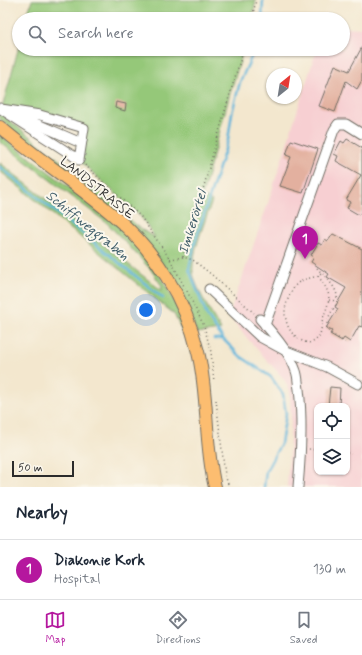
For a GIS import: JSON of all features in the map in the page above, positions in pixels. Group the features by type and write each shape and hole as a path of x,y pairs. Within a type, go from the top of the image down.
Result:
{"main road":[{"name":"LANDSTRASSE","path":"0,127 113,214 145,247 171,283 186,313 193,332 202,370 210,453 215,487"}],"lane":[{"path":"1,109 40,115 84,128 79,160 1,109"},
{"path":"1,109 81,143"},
{"path":"298,487 302,449 302,412 296,372 284,350 262,322 334,130 338,124 346,124 362,134"},
{"path":"209,289 260,337 284,350 313,360 358,384"}],"path":[{"path":"253,12 256,0"},
{"path":"183,257 201,201 242,56"},
{"path":"79,160 141,218 170,259 183,257 193,260 212,275 262,322"},
{"path":"317,268 336,291 337,301 326,322 327,328 331,334 345,342"},
{"path":"318,276 329,294 329,300 319,336 314,342 306,343 301,341 288,328 285,314 291,294 301,280 318,276 322,273"},
{"path":"329,300 337,301"}],"shaded area":[{"path":"350,27 362,28 362,487 287,487 291,421 290,391 284,379 229,316 268,203 299,104 302,104 302,96 315,56 350,56"}],"green space":[{"path":"32,0 256,0 253,12 28,12"},
{"path":"16,56 242,56 202,196 212,201 194,256 193,265 194,278 197,285 204,301 221,330 197,333 174,281 65,172 0,119 0,106 2,108","holes":["2,108 84,128 80,161 141,217 155,237 148,234 136,225 107,198 1,114"]},
{"path":"0,135 110,218 152,262 174,300 189,337 184,335 174,314 0,171 0,163 161,290 162,286 151,270 107,223 0,142"}],"building":[{"path":"362,47 362,80 357,89 346,81 335,112 319,106 335,65 349,71"},
{"path":"116,102 126,104 125,111 115,108"},
{"path":"347,139 362,148 362,211 359,215 347,208 350,202 346,200 361,175 336,161 338,156 334,154 341,141 344,143"},
{"path":"291,140 318,149 303,193 280,186 291,157 286,155"},
{"path":"333,234 362,249 362,327 359,326 350,342 344,338 342,341 330,334 332,331 326,328 338,309 335,307 346,288 327,277 329,274 311,262 314,257 311,255 318,243 322,245 325,239 328,241"},
{"path":"330,387 340,388 339,403 328,403"}],"waterway":[{"name":"Imkerörtel","path":"262,12 263,0"},
{"name":"Imkerörtel","path":"252,56 240,82 232,113 228,140 195,242 189,269 207,316 223,339 240,356 271,377 283,394 286,414 281,443 266,471 264,487"},
{"name":"Schiffweggraben","path":"0,167 163,298"},
{"path":"214,339 222,339"}],"place":[{"name":"Diakonie Kork","path":"305,259"}]}
